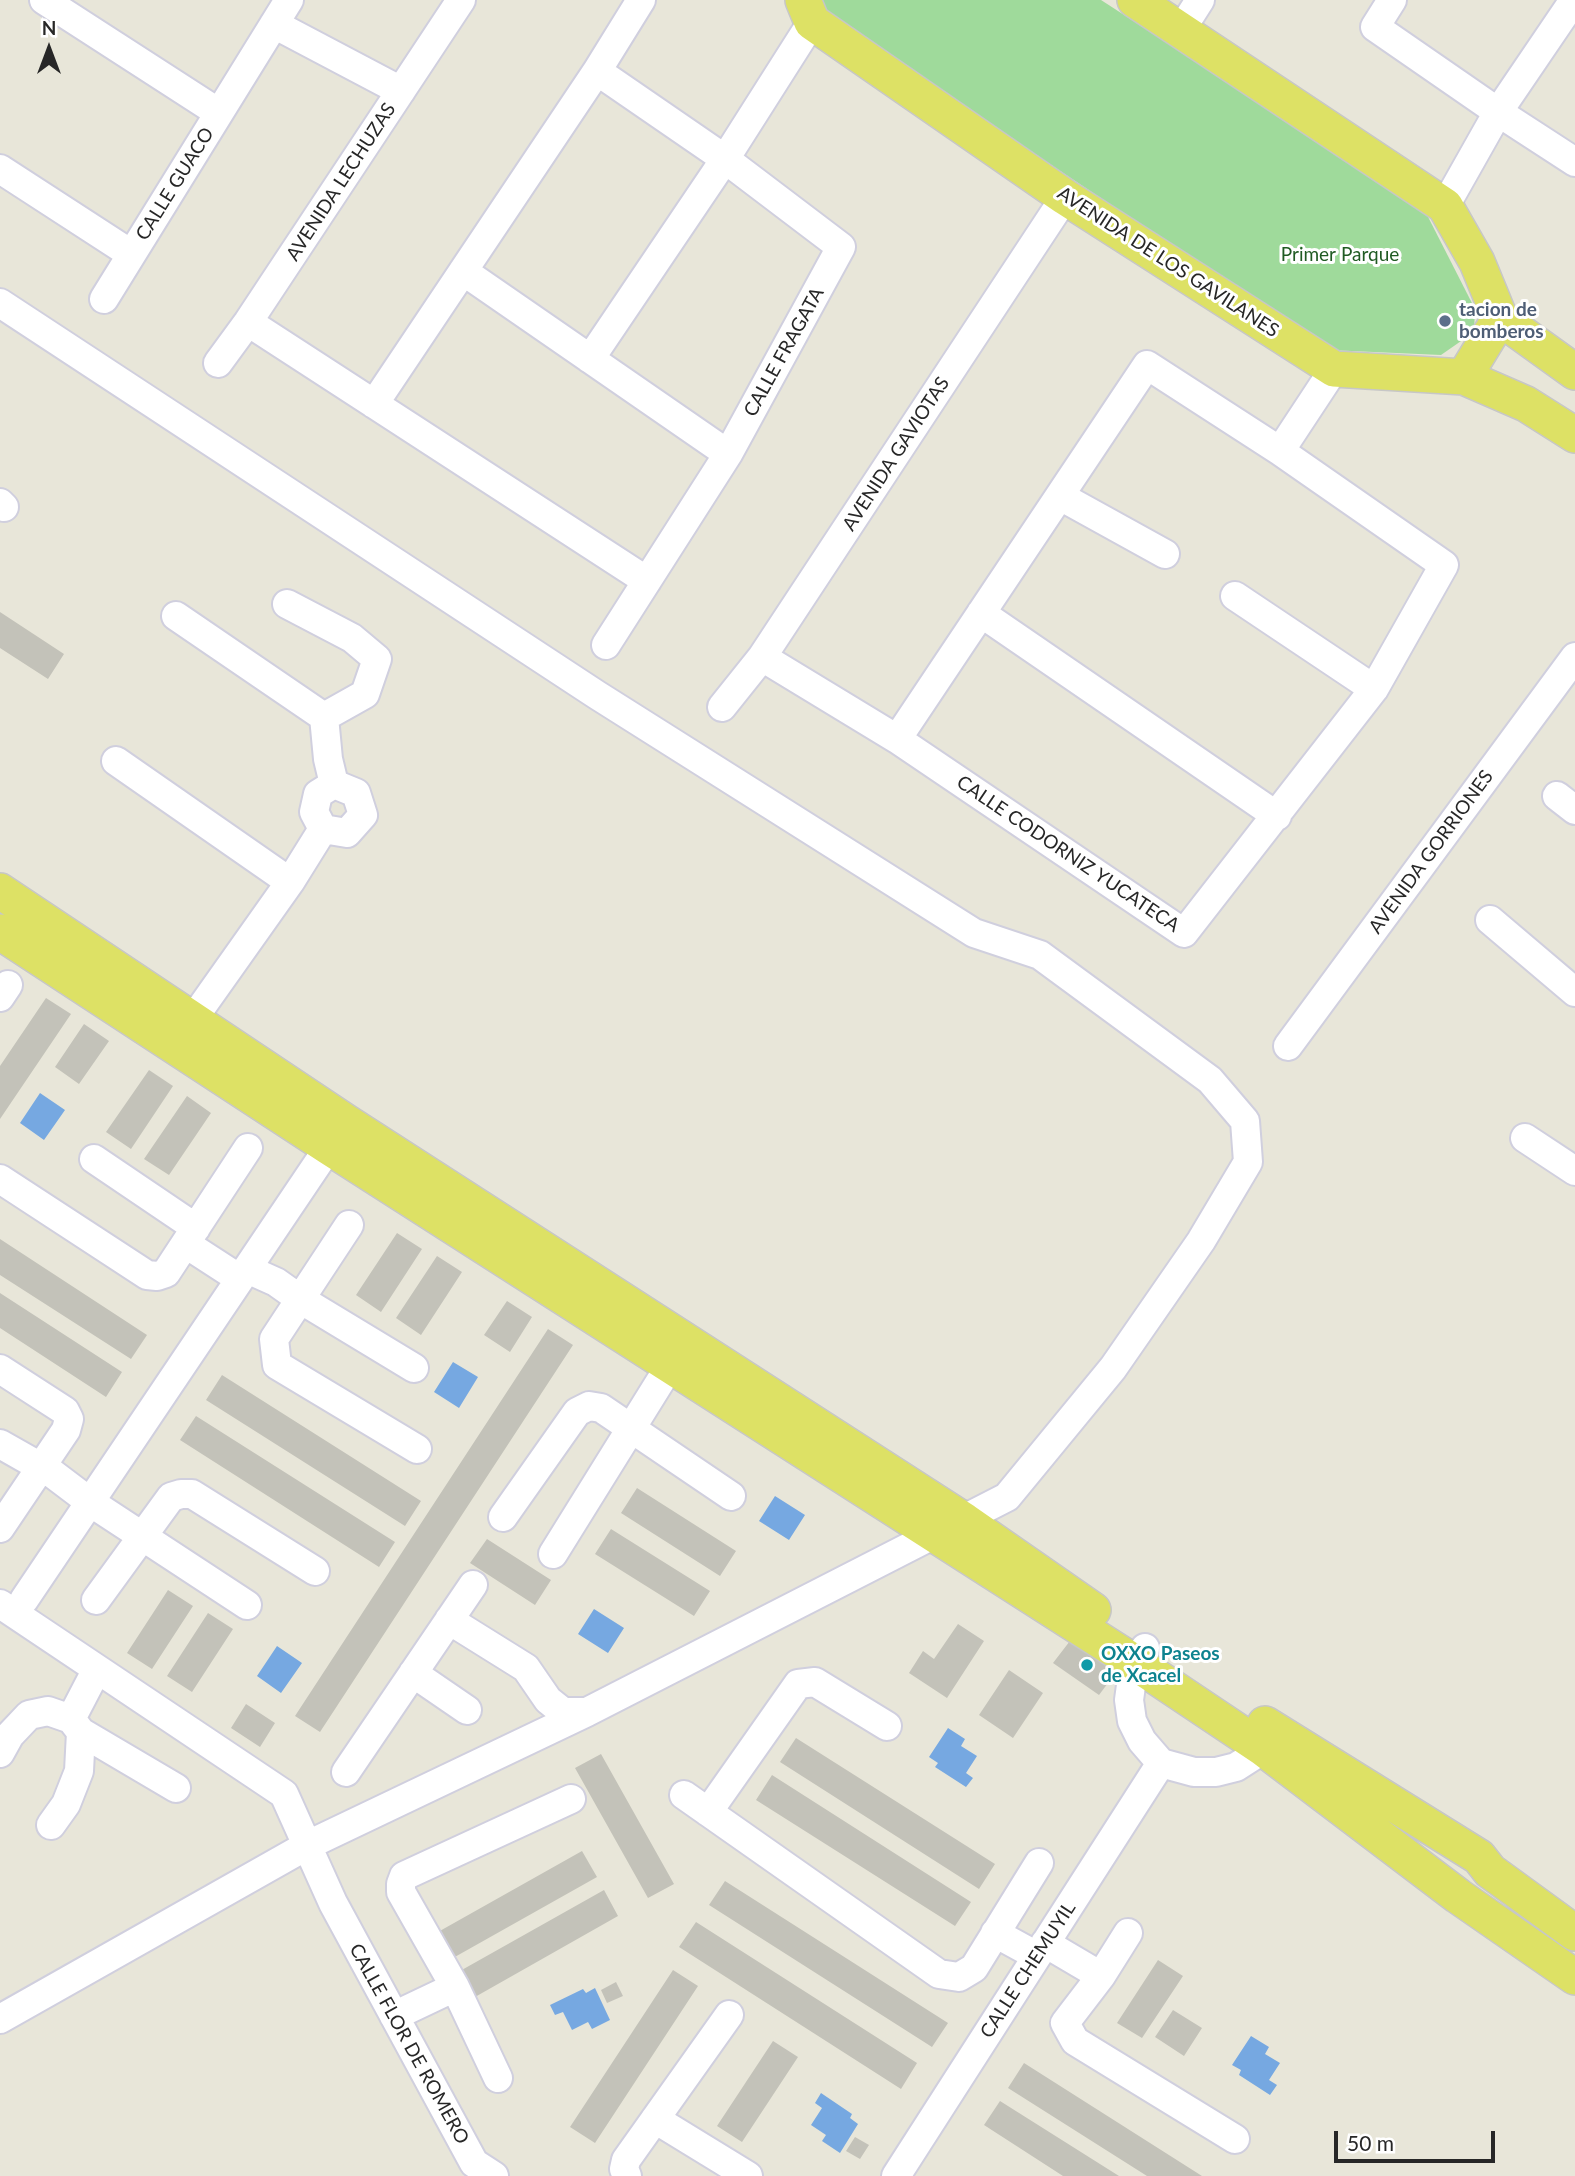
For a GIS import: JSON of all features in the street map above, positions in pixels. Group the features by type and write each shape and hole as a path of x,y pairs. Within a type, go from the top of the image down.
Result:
{"main road":[{"path":"1135,0 1446,206 1477,262 1500,318 1575,372"},
{"name":"AVENIDA DE LOS GAVILANES","path":"807,11 1066,197 1334,369 1464,377 1526,404 1575,435"},
{"path":"1464,377 1500,318"},
{"path":"0,891 193,1018 338,1134"},
{"path":"0,932 338,1134 949,1527 1272,1741 1479,1857 1490,1871 1575,1933"},
{"path":"1272,1741 1458,1896 1575,1977"}],"street":[{"name":"CALLE GUACO","path":"44,0 219,113"},
{"name":"CALLE GUACO","path":"103,299 289,0"},
{"name":"AVENIDA LECHUZAS","path":"218,363 248,322 461,0"},
{"path":"374,404 597,71 641,0"},
{"path":"1181,30 1200,0"},
{"path":"1392,0 1375,27 1575,162"},
{"path":"1446,206 1498,112 1574,0"},
{"path":"590,359 724,159 807,11"},
{"path":"274,24 401,91"},
{"name":"CALLE FRAGATA","path":"597,71 724,159 841,247 728,454 606,645"},
{"name":"CALLE GUACO","path":"0,169 131,254"},
{"name":"AVENIDA GAVIOTAS","path":"722,707 762,657 1066,197"},
{"path":"463,271 728,454"},
{"path":"0,303 597,695 950,918 974,933 1040,955 1210,1080 1245,1121 1248,1162 1201,1241 1113,1368 1007,1497 587,1712 308,1845 0,2019"},
{"path":"248,322 647,581"},
{"name":"CALLE CODORNIZ YUCATECA","path":"762,657 897,739 1184,933 1374,689 1444,565 1280,450 1147,365 897,739"},
{"path":"1280,450 1334,369"},
{"path":"1060,496 1165,554"},
{"path":"1235,596 1374,689"},
{"path":"287,604 352,638 377,659 365,694 324,717"},
{"path":"981,613 1277,816"},
{"path":"176,616 324,717"},
{"name":"AVENIDA GORRIONES","path":"1287,1046 1575,657"},
{"path":"324,717 328,759 334,784"},
{"path":"116,761 290,881"},
{"path":"323,829 347,833 363,815 356,793 334,784"},
{"path":"323,829 314,812 318,794 334,784"},
{"path":"193,1018 290,881 323,829"},
{"path":"1490,919 1575,992"},
{"path":"12,1602 90,1502 338,1134"},
{"path":"1525,1138 1575,1171"},
{"path":"0,1179 147,1275 157,1276 166,1273 248,1148"},
{"path":"94,1159 244,1274 276,1282 299,1299 414,1368"},
{"path":"349,1225 274,1339 277,1365 417,1449"},
{"path":"553,1554 678,1353"},
{"path":"0,1369 65,1411 69,1419 66,1430 0,1528"},
{"path":"503,1517 577,1412 589,1406 601,1408 731,1496"},
{"path":"0,1444 53,1474 90,1502 247,1605"},
{"path":"96,1600 171,1497 192,1494 314,1571"},
{"path":"346,1772 474,1585"},
{"name":"CALLE FLOR DE ROMERO","path":"12,1602 97,1669 284,1794 332,1903 474,2163 494,2176"},
{"path":"449,1620 526,1668 548,1700 563,1712 587,1712"},
{"path":"1141,1656 1132,1678 1129,1700 1132,1721 1142,1741 1161,1763 1175,1769 1216,1772 1236,1767 1272,1741"},
{"path":"51,1825 66,1804 79,1771 76,1725 97,1669"},
{"path":"413,1673 467,1710"},
{"path":"708,1812 798,1684 815,1682 887,1726"},
{"path":"0,1753 10,1735 29,1715 48,1711 76,1725 176,1788"},
{"name":"CALLE CHEMUYIL","path":"896,2176 1161,1763"},
{"path":"684,1796 939,1974 959,1977 974,1968 1039,1863"},
{"path":"498,2078 455,1987 401,1892 401,1884 404,1876 571,1799"},
{"path":"995,1933 1101,1976"},
{"path":"1128,1933 1101,1976 1066,2023 1075,2041 1235,2139"},
{"path":"394,2017 455,1987"},
{"path":"627,2176 624,2169 626,2160 729,2015"},
{"path":"655,2119 748,2176"}],"green space":[{"name":"Primer Parque","path":"819,0 1101,0 1424,209 1475,309 1474,332 1441,355 1329,350 826,15"}],"water":[{"path":"40,1093 65,1110 44,1140 20,1123"},
{"path":"453,1362 478,1377 459,1408 434,1392"},
{"path":"775,1496 805,1515 789,1540 759,1521"},
{"path":"594,1609 624,1628 608,1653 578,1634"},
{"path":"277,1646 302,1663 281,1693 257,1676"},
{"path":"948,1728 965,1739 961,1746 977,1756 966,1773 973,1778 966,1787 935,1767 938,1763 929,1757"},
{"path":"595,1988 610,2020 592,2029 588,2022 572,2030 563,2012 555,2015 550,2005 583,1989 586,1993"},
{"path":"1251,2036 1269,2047 1265,2054 1280,2063 1269,2080 1277,2085 1270,2095 1239,2075 1241,2070 1232,2065"},
{"path":"821,2093 852,2114 850,2118 858,2124 840,2153 822,2141 826,2135 811,2125 822,2108 815,2103"}],"building":[{"path":"0,612 64,654 48,679 0,648"},
{"path":"46,998 71,1014 0,1119 0,1066"},
{"path":"84,1024 109,1041 79,1084 55,1067"},
{"path":"149,1070 173,1086 131,1149 106,1132"},
{"path":"187,1096 211,1113 169,1175 144,1159"},
{"path":"397,1233 422,1249 381,1312 356,1295"},
{"path":"0,1239 147,1335 131,1359 0,1275"},
{"path":"437,1256 462,1272 421,1335 396,1318"},
{"path":"0,1293 122,1372 106,1397 0,1328"},
{"path":"507,1301 532,1317 510,1352 484,1335"},
{"path":"548,1329 573,1345 320,1732 295,1716"},
{"path":"222,1375 421,1501 405,1526 206,1400"},
{"path":"196,1416 395,1542 379,1567 180,1440"},
{"path":"637,1488 736,1551 720,1576 621,1513"},
{"path":"611,1529 710,1591 694,1616 595,1554"},
{"path":"487,1539 551,1580 535,1605 470,1563"},
{"path":"168,1590 193,1606 152,1669 127,1653"},
{"path":"208,1613 233,1629 192,1692 167,1676"},
{"path":"958,1624 984,1641 947,1698 909,1673 923,1651 934,1659"},
{"name":"OXXO Paseos de Xcacel","path":"1073,1637 1120,1667 1099,1695 1053,1663"},
{"path":"1009,1670 1043,1693 1013,1738 979,1715"},
{"path":"246,1704 275,1723 260,1747 231,1728"},
{"path":"796,1738 995,1864 979,1889 780,1762"},
{"path":"601,1754 674,1884 648,1898 575,1768"},
{"path":"772,1775 971,1902 955,1926 756,1800"},
{"path":"582,1851 597,1877 453,1958 438,1932"},
{"path":"725,1881 948,2023 932,2047 709,1905"},
{"path":"604,1890 618,1916 475,1997 460,1971"},
{"path":"696,1922 917,2063 901,2089 679,1947"},
{"path":"1158,1960 1183,1976 1142,2038 1117,2023"},
{"path":"673,1970 698,1986 595,2143 570,2127"},
{"path":"616,1982 623,1996 607,2003 601,1990"},
{"path":"1173,2010 1202,2028 1184,2056 1155,2037"},
{"path":"773,2041 798,2057 742,2142 717,2126"},
{"path":"1024,2063 1202,2176 1147,2176 1008,2088"},
{"path":"1000,2101 1119,2176 1063,2176 984,2125"},
{"path":"855,2137 869,2145 860,2159 846,2151"}],"place":[{"name":"tacion de bomberos","path":"1445,321"},
{"name":"OXXO Paseos de Xcacel","path":"1087,1665"}]}
